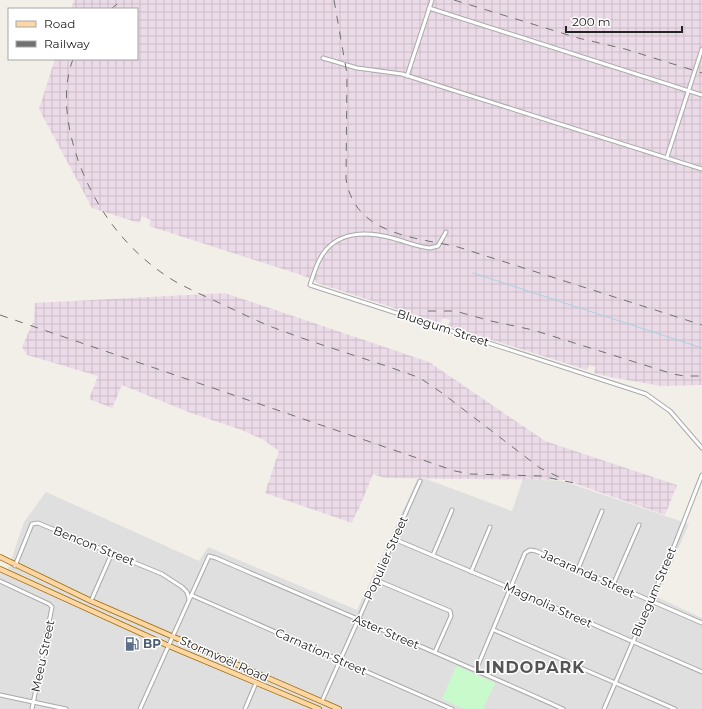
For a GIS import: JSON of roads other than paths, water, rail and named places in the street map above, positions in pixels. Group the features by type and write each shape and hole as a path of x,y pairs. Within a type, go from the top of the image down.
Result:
{"main road":[{"name":"Stormvoël Road","path":"0,557 15,566 90,601 340,709"},
{"name":"Stormvoël Road","path":"0,569 169,646 319,709"}],"street":[{"path":"407,76 432,0"},
{"path":"429,8 702,95"},
{"path":"667,158 702,49"},
{"path":"323,58 357,68 407,76 702,169"},
{"name":"Bluegum Street","path":"446,232 440,244 433,248 426,248 376,234 345,236 335,242 322,255 310,285 646,394 670,411 702,448"},
{"name":"Bluegum Street","path":"604,709 687,515 702,475"},
{"name":"Populier Street","path":"322,701 359,621 420,480"},
{"path":"433,555 452,510"},
{"path":"578,569 602,511"},
{"name":"Bencon Street","path":"15,566 32,524 41,524 162,574 182,587 187,592 189,599"},
{"path":"613,585 639,525"},
{"path":"471,572 490,527"},
{"name":"Magnolia Street","path":"394,539 702,672"},
{"name":"Jacaranda Street","path":"476,670 525,553 530,550 536,551 578,569 702,624"},
{"path":"90,601 112,553"},
{"name":"Aster Street","path":"191,595 209,556 216,558 359,621 436,652 563,709"},
{"path":"376,580 450,611 450,619 436,652"},
{"name":"Meeu Street","path":"0,581 52,606 32,709"},
{"path":"140,709 191,595"},
{"name":"Carnation Street","path":"191,595 452,709"},
{"path":"494,630 675,709"},
{"path":"244,709 256,683"},
{"path":"0,695 66,709"}],"waterway":[{"path":"473,273 702,348"}],"railway":[{"path":"112,8 122,0"},
{"path":"334,0 347,74 346,179 352,198 361,212 374,222 389,230 406,236 458,247 702,325"},
{"path":"454,0 578,38 625,49 702,73"},
{"path":"73,60 69,71 66,97 68,122 78,160 85,179 105,214 116,230 143,258 176,282 272,327 420,378 540,468 563,479"},
{"path":"428,311 455,311 533,330 673,374 684,376 702,376"},
{"path":"0,315 455,471 470,474 541,476 574,483"}],"place":[{"name":"BP","path":"132,644"}],"district":[{"name":"LINDOPARK","path":"530,667"}]}
